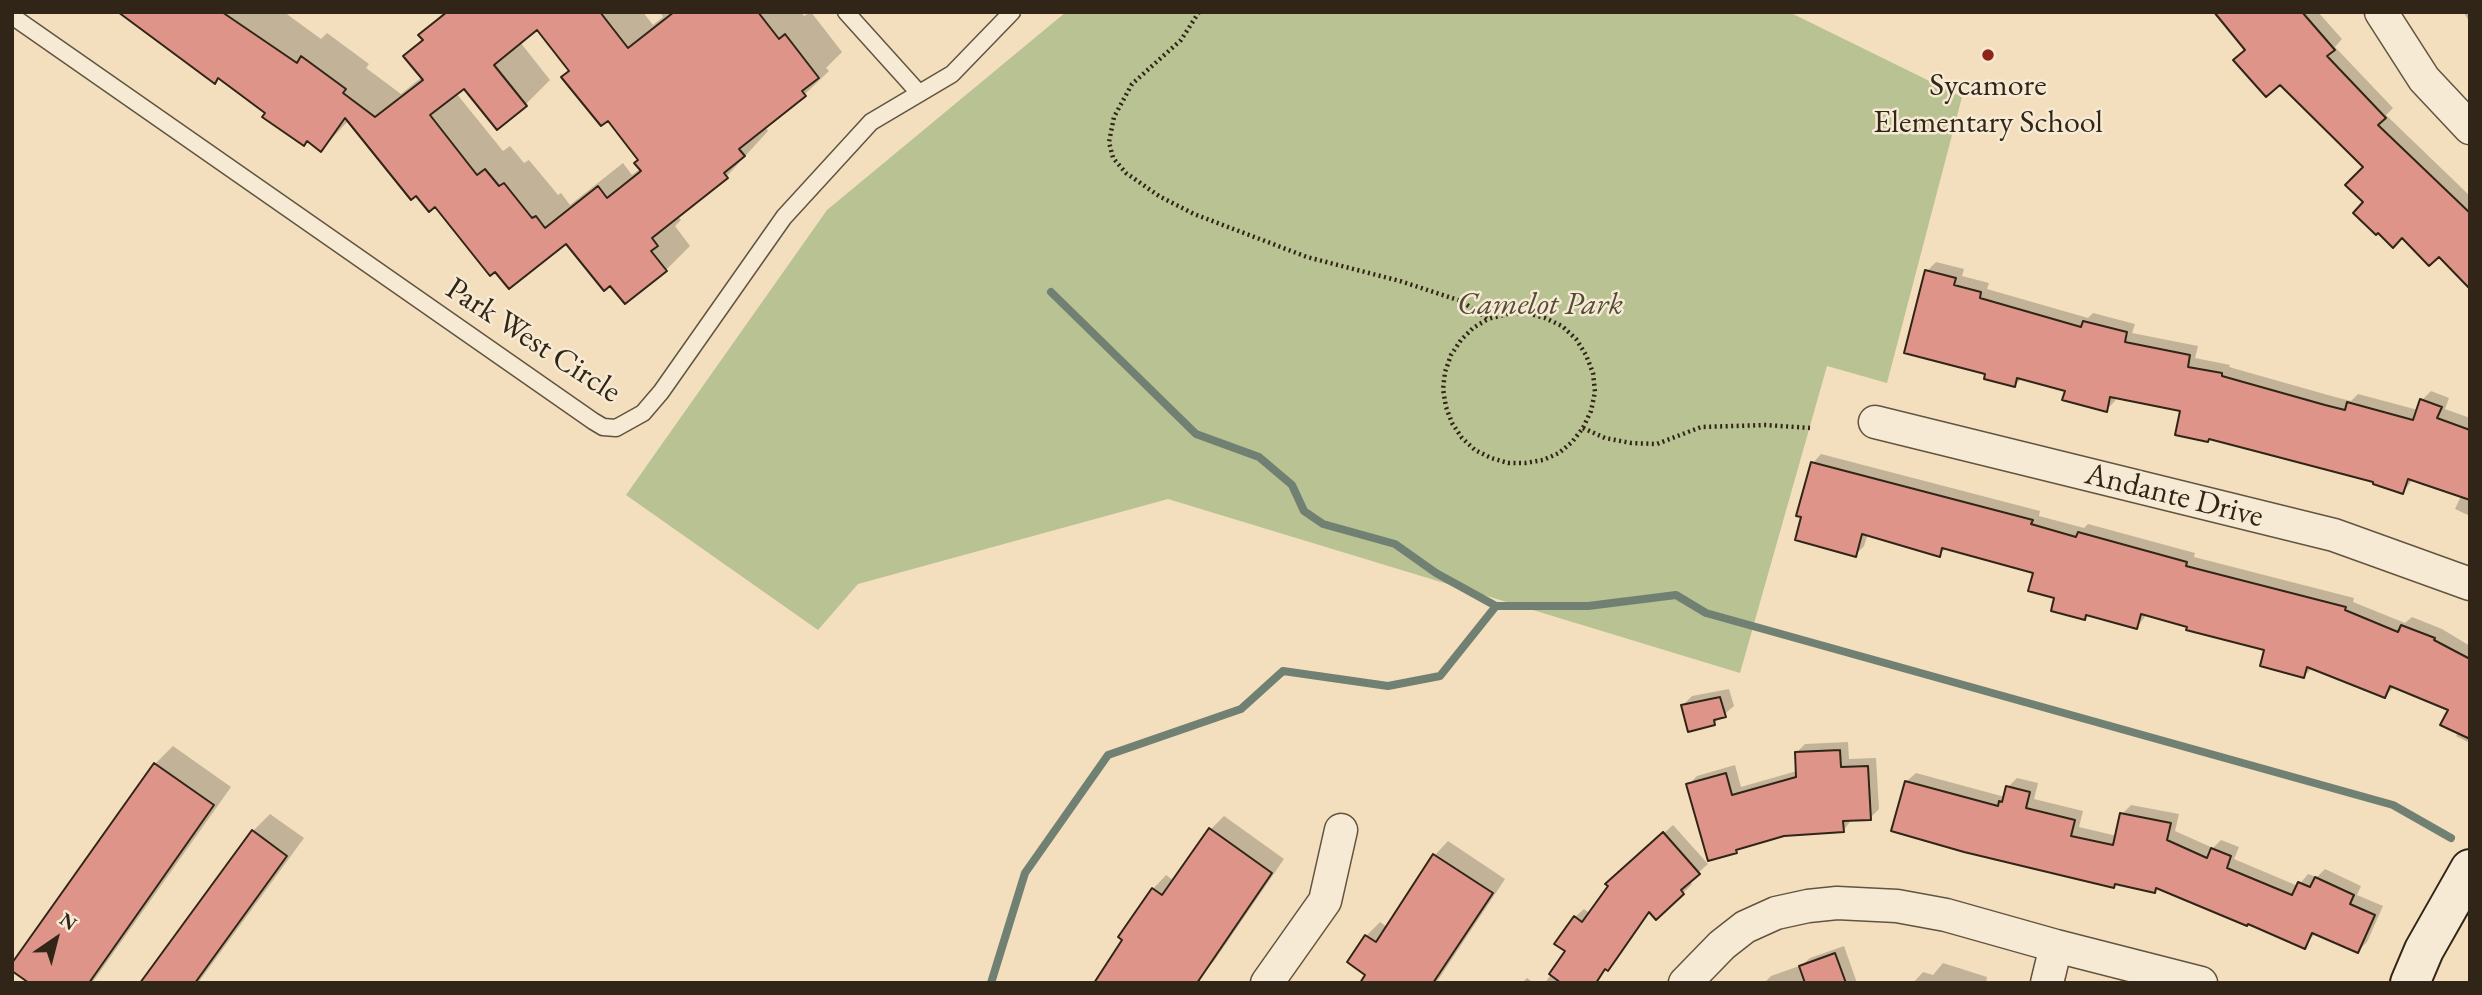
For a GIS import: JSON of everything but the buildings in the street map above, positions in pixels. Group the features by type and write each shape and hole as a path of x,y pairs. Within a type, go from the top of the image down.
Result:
{"street":[{"path":"2381,12 2424,79 2470,128"},
{"name":"Andante Drive","path":"1875,422 2334,535 2470,584"},
{"path":"1267,983 1325,901 1341,830"},
{"path":"2410,983 2424,950 2470,869"},
{"path":"1685,983 1722,945 1745,927 1776,913 1808,905 1837,903 1897,906 1946,915 2056,947 2201,983"},
{"path":"2047,983 2056,947"}],"lane":[{"path":"846,12 919,93"},
{"name":"Park West Circle","path":"12,16 593,421 603,427 616,428 643,413 661,392 784,217 871,122 953,74 1012,12"}],"path":[{"path":"1199,12 1181,40 1132,84 1114,117 1109,142 1113,158 1126,173 1159,197 1194,214 1307,257 1400,281 1461,301 1489,319"},
{"path":"1526,313 1553,322 1576,339 1590,364 1595,392 1591,411 1583,428 1559,453 1543,460 1508,463 1475,450 1462,438 1452,423 1443,389 1451,355 1473,328 1489,319 1526,313"},
{"path":"1583,428 1605,438 1657,444 1701,427 1766,425 1810,428"}],"green space":[{"name":"Camelot Park","path":"1066,12 1789,12 1962,97 1887,383 1827,366 1740,673 1168,499 858,584 818,630 626,495 827,210"}],"waterway":[{"path":"1051,292 1196,434 1259,457 1292,485 1304,511 1323,524 1395,544 1436,573 1496,606"},
{"path":"991,983 1025,873 1108,755 1241,709 1283,671 1388,686 1440,676 1496,606 1588,606 1676,595 1706,613 2393,805 2451,838"}],"place":[{"name":"Sycamore Elementary School","path":"1988,55"}]}
